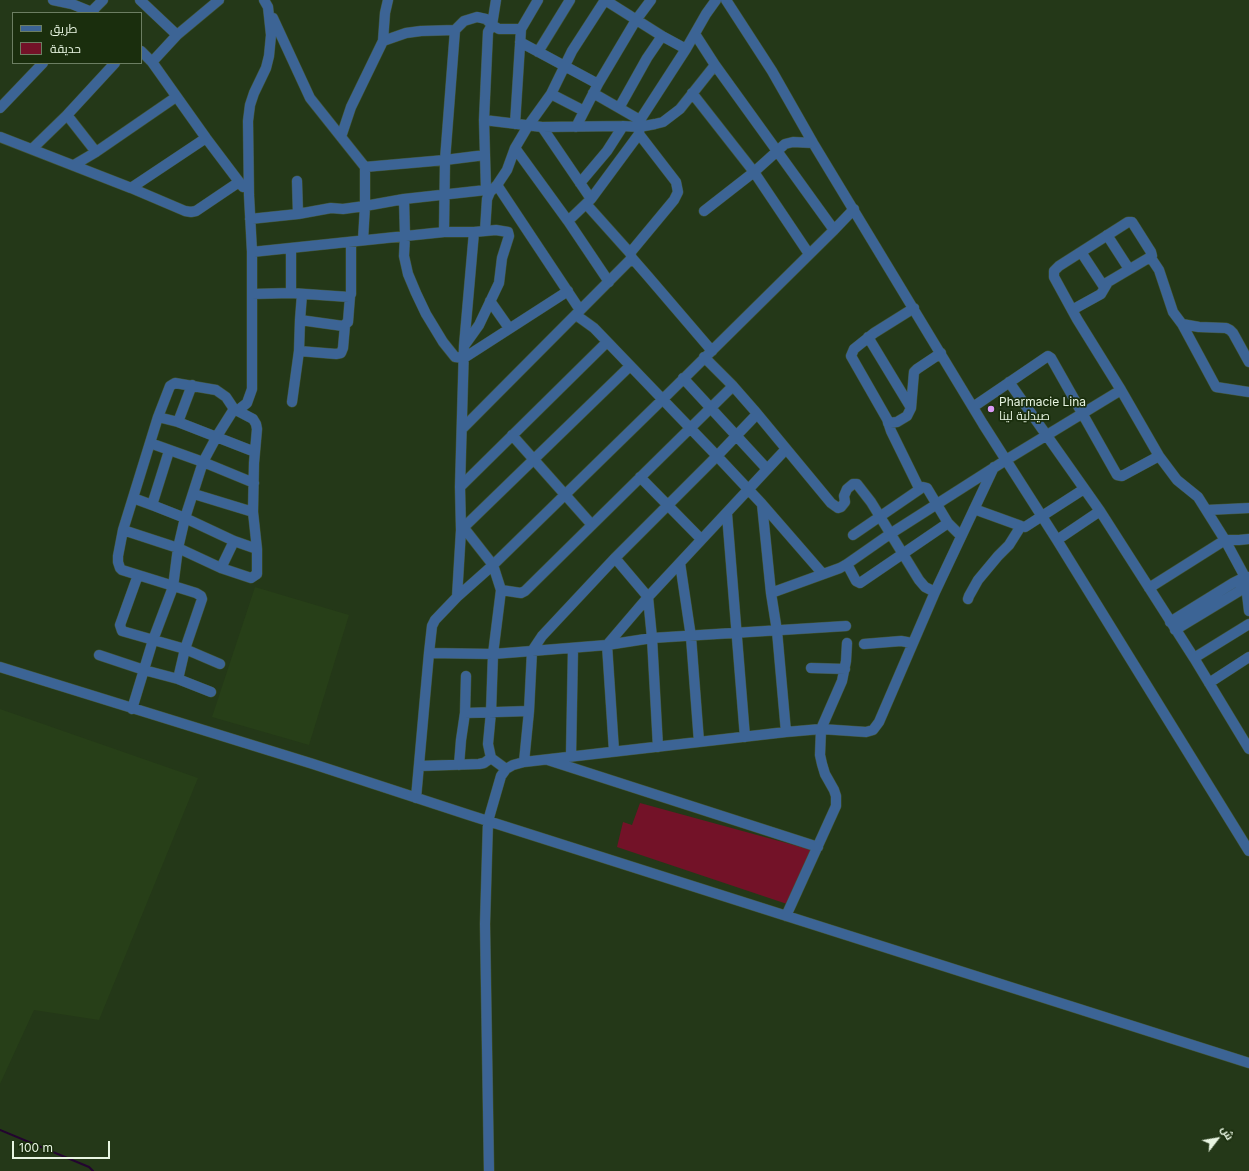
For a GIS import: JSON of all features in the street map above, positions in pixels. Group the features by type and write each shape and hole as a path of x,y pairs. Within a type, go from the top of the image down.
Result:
{"street":[{"path":"53,0 74,2 90,12"},
{"path":"93,12 103,0"},
{"path":"152,62 178,35 219,0"},
{"path":"341,137 351,107 383,41 384,13 388,0"},
{"path":"496,0 492,25 488,32 484,120 485,154 491,189 568,291 578,312 718,456 822,573"},
{"path":"515,124 521,29 538,0"},
{"path":"538,52 570,0"},
{"path":"485,231 487,199 491,189 507,170 515,148 528,126 551,94 572,51 605,0 662,36 686,49"},
{"path":"576,127 595,88 636,20 651,0"},
{"path":"568,221 589,202 639,127 706,14 716,0"},
{"path":"726,0 772,71 813,143 973,407 1249,851"},
{"path":"147,2 178,35"},
{"path":"266,3 310,98 365,167 363,240"},
{"path":"132,709 153,640 173,586 178,548 185,518 194,494 203,462 216,436 236,410 247,403 252,389 252,252 249,195 248,121 250,105 266,68 269,56 272,35 266,3"},
{"path":"444,232 446,194 445,160 455,30 464,21 477,17 486,19 499,29 521,29"},
{"path":"383,41 406,33 455,30"},
{"path":"695,34 776,152 834,230"},
{"path":"619,108 647,58 662,36"},
{"path":"462,430 609,282 674,200 678,192 676,182 639,127 619,108 595,88 564,67 520,42"},
{"path":"142,52 152,62 176,97 249,195"},
{"path":"0,108 42,64"},
{"path":"32,149 67,115 114,64"},
{"path":"484,120 542,127 639,127 655,124 671,116 680,109 715,65"},
{"path":"692,92 754,172 809,254"},
{"path":"551,94 584,111"},
{"path":"74,165 96,152 176,97"},
{"path":"67,115 96,152"},
{"path":"580,182 607,151 623,126"},
{"path":"542,127 580,182 589,202 733,386 826,499 838,508 844,505 844,496 847,489 853,484 856,484 880,516 921,583 935,592"},
{"path":"0,137 74,165 185,211 191,212 200,208 239,182"},
{"path":"131,188 206,138"},
{"path":"704,211 754,172 789,142 813,143"},
{"path":"515,148 568,221 609,282"},
{"path":"365,167 445,160 485,154"},
{"path":"297,181 298,214"},
{"path":"250,219 298,214 331,208 343,209 404,199 491,189"},
{"path":"404,199 404,256 408,274 416,293 442,342 455,357 464,358 568,291"},
{"path":"416,798 429,653 432,626 435,620 457,597 493,565 854,209"},
{"path":"1072,310 1101,294 1108,282 1152,256 1132,222 1128,222 1059,266 1053,274 1072,310 1159,456 1176,480 1198,497 1247,577 1249,611"},
{"path":"252,252 444,232 508,232 509,236 502,258 498,283 479,325 464,346"},
{"path":"457,597 462,529 460,487 464,346 474,232"},
{"path":"1107,235 1129,269"},
{"path":"299,351 336,354 341,353 343,348 345,324 348,322 351,242"},
{"path":"291,249 291,293"},
{"path":"1081,252 1104,288"},
{"path":"1150,258 1159,270 1174,312 1216,387 1249,392"},
{"path":"252,294 291,293 346,298 350,296"},
{"path":"292,402 299,351 302,294"},
{"path":"490,301 509,328"},
{"path":"914,308 868,337 854,349 851,356 884,413 919,488"},
{"path":"300,320 340,326 345,324"},
{"path":"1182,324 1199,327 1226,328 1230,330 1234,333 1249,362"},
{"path":"868,337 911,408"},
{"path":"460,487 606,342"},
{"path":"888,423 897,422 910,412 914,372 941,353"},
{"path":"973,407 1046,356 1050,356 1117,475 1124,475 1159,456"},
{"path":"462,529 630,366"},
{"path":"683,378 768,469"},
{"path":"1009,382 1100,511 1194,658 1249,749"},
{"path":"123,530 178,548 221,568 251,578 255,576 257,574 257,549 253,512 256,424 253,419 236,410 226,397 216,390 192,385 172,384 158,417 123,530 118,556 118,565 122,570 199,594 202,599 184,649 178,679"},
{"path":"178,422 192,385"},
{"path":"501,590 521,593 525,591 733,386"},
{"path":"771,593 822,573 840,568 847,564 890,534 994,467 1121,390"},
{"path":"524,762 529,711 532,651 542,636 615,558 718,456 757,414"},
{"path":"158,417 178,422 255,452"},
{"path":"512,435 592,525"},
{"path":"150,443 203,462 254,483"},
{"path":"614,751 607,645 648,597 786,449"},
{"path":"152,505 169,451"},
{"path":"489,1171 485,924 488,821 497,785 506,769 524,762 545,759 786,732 821,729 866,732 873,730 879,722 912,643 960,536 994,467"},
{"path":"640,477 701,539"},
{"path":"853,535 923,486 926,488 948,523 960,536"},
{"path":"974,509 1021,526 1029,525 1084,489"},
{"path":"194,494 253,512"},
{"path":"133,498 185,518 234,542 257,549"},
{"path":"762,504 771,593 777,631 786,732"},
{"path":"1207,510 1249,508"},
{"path":"1057,540 1100,511"},
{"path":"727,514 745,737"},
{"path":"847,564 856,581 860,583 948,523"},
{"path":"968,600 978,580 1009,545 1021,526"},
{"path":"462,529 493,565 501,590 493,654 491,712 488,744 491,758 506,769"},
{"path":"1149,588 1225,540 1249,539"},
{"path":"221,568 234,542"},
{"path":"615,558 648,597 652,638 658,747"},
{"path":"680,563 691,637 699,742"},
{"path":"138,575 120,625 122,631 184,649 220,664"},
{"path":"1173,626 1247,577"},
{"path":"1173,626 1248,587"},
{"path":"1194,658 1249,624"},
{"path":"429,653 493,654 607,645 652,638 691,637 846,626"},
{"path":"864,644 901,641 912,643"},
{"path":"786,916 818,848 837,802 834,790 825,774 820,755 821,729 842,681 845,669 847,643"},
{"path":"571,756 573,648"},
{"path":"98,655 178,679 211,692"},
{"path":"1209,683 1249,657"},
{"path":"0,667 313,764 1249,1063"},
{"path":"811,668 845,669"},
{"path":"459,765 465,713 466,676"},
{"path":"465,713 529,711"},
{"path":"419,766 484,763 491,758"},
{"path":"545,759 818,848"}],"shaded area":[{"path":"255,587 349,615 309,745 212,717"},
{"path":"0,709 198,778 99,1020 34,1010 0,1084"}],"green space":[{"path":"640,803 812,850 787,904 617,847 623,822 632,825"}],"waterway":[{"path":"0,1130 89,1167 93,1171"}],"place":[{"name":"Pharmacie Lina صيدلية لينا","path":"991,409"}]}
